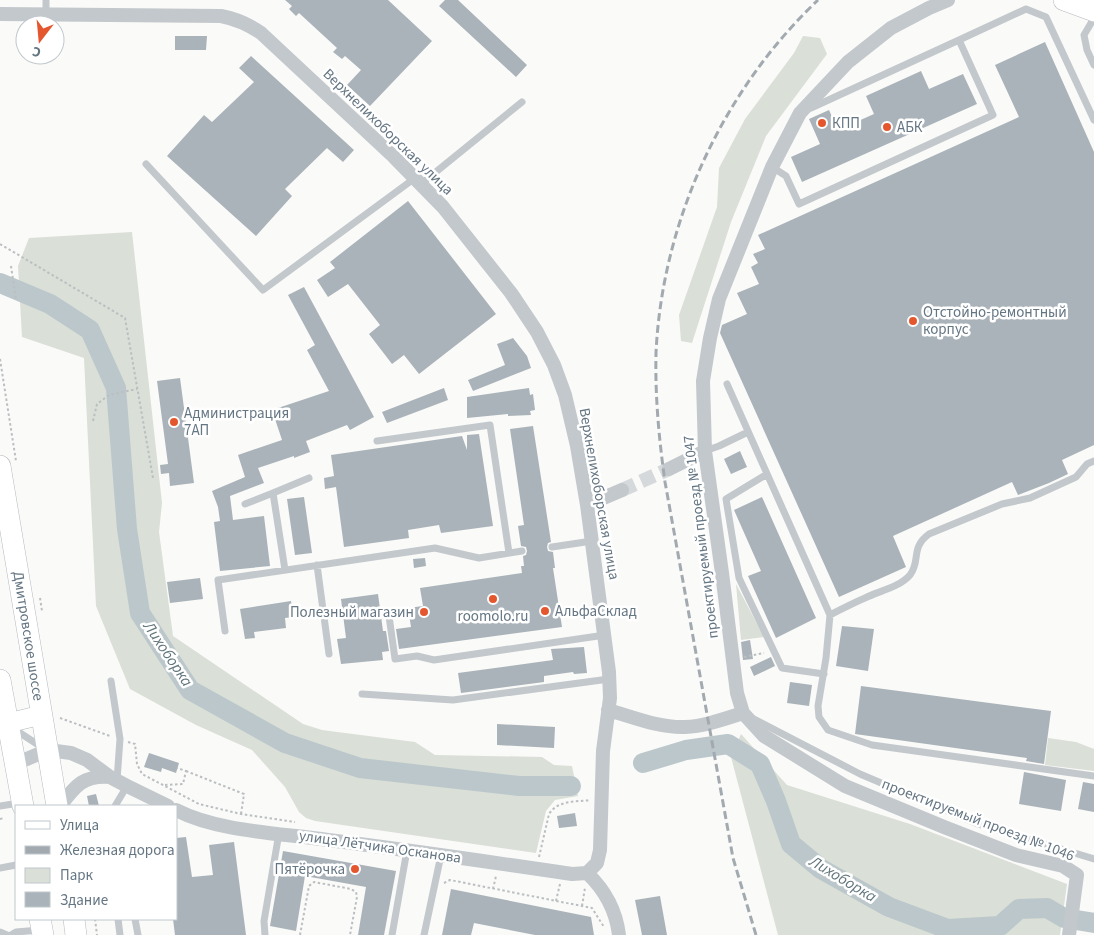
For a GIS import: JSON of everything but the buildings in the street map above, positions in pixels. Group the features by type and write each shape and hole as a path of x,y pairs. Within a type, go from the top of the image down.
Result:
{"main road":[{"path":"1064,0 1094,11"},
{"name":"Дмитровское шоссе","path":"8,466 50,716 48,750 58,805"},
{"path":"1,687 3,724 16,764 22,804"},
{"path":"3,724 50,716"},
{"path":"74,920 76,935"}],"street":[{"name":"проектируемый проезд № 1047","path":"743,713 737,694 705,450 703,381 717,306 772,167 800,113 848,62 891,28 948,0"},
{"name":"Верхнелихоборская улица","path":"0,14 46,7 221,16 238,19 248,24 261,33 418,181 455,221 512,293 537,332 554,365 565,395 577,446 592,541 609,679 608,710 603,751 600,850 597,863 587,873"},
{"path":"669,469 705,450"},
{"path":"587,505 622,490"},
{"path":"608,710 656,724 686,727 716,722 743,713"},
{"name":"проектируемый проезд № 1046","path":"743,713 764,736 845,786 1016,855 1063,866 1077,875 1069,935"},
{"path":"16,764 48,750 71,753 87,760 118,781 166,805"},
{"path":"59,805 82,781 99,776 118,781"},
{"name":"улица Лётчика Осканова","path":"178,811 199,821 224,827 562,872 587,873"},
{"path":"587,873 599,885 609,901 617,918 619,935"}],"lane":[{"path":"800,113 1026,9 1046,17 1094,120"},
{"path":"1094,18 1084,35 1087,50 1094,64"},
{"path":"772,167 786,176 800,204 993,115 959,40"},
{"path":"146,164 263,290 418,181 522,102"},
{"path":"727,384 830,615 824,674 818,706 820,717 828,730 872,745 1094,776"},
{"path":"377,441 490,425 509,554"},
{"path":"705,450 719,446 748,432"},
{"path":"830,615 909,576 912,571 917,548 922,539 929,534 1002,504 1030,498 1076,477 1087,464 1094,461"},
{"path":"767,474 726,499 739,578 782,668 824,674"},
{"path":"245,504 309,478"},
{"path":"274,493 284,570"},
{"path":"552,547 592,541"},
{"path":"226,632 218,580 435,548 478,558 522,552"},
{"path":"317,565 329,654"},
{"path":"389,616 395,659 417,656 434,660 604,635"},
{"path":"362,694 453,700 609,679"},
{"path":"111,681 120,739 115,805"},
{"path":"743,713 860,774 970,820 1094,858"},
{"path":"3,724 48,750"},
{"path":"0,806 22,804"},
{"path":"265,935 264,927 269,915 279,833"},
{"path":"392,935 407,850"},
{"path":"424,935 441,855"},
{"path":"0,868 15,865"},
{"path":"118,920 120,935"},
{"path":"135,920 138,935"},
{"path":"12,935 16,932 42,928"},
{"path":"0,932 7,935"}],"path":[{"path":"0,244 125,318 153,478"},
{"path":"11,266 16,300"},
{"path":"0,359 8,466"},
{"path":"94,422 97,404 109,395 137,388"},
{"path":"38,593 42,611"},
{"path":"743,657 774,651"},
{"path":"50,716 135,744 137,764 142,774 199,804 241,814 297,823"},
{"path":"177,768 244,794 241,814"},
{"path":"162,785 182,784 186,771"},
{"path":"539,858 549,814 553,808 558,804 601,799"},
{"path":"0,819 4,818"},
{"path":"556,901 562,872"},
{"path":"442,884 450,880 592,908 604,928"},
{"path":"300,935 309,886 314,882 352,889 356,892 350,935"},
{"path":"95,920 97,935"}],"green space":[{"path":"803,36 820,38 827,54 766,136 731,222 692,343 681,341 679,315 717,207 719,168 745,119 794,53"},
{"path":"132,232 162,503 159,532 173,636 303,724 322,730 415,742 435,755 542,757 554,765 572,766 578,796 555,800 546,811 536,853 315,821 306,818 299,812 285,787 252,750 196,725 130,689 96,606 84,358 22,337 18,266 29,238"},
{"path":"736,584 764,637 741,640"},
{"path":"741,734 787,785 910,824 1067,884 1060,935 778,935 731,757"},
{"path":"1048,738 1076,742 1094,749 1094,771 1045,765"}],"waterway":[{"name":"Лихоборка","path":"0,283 50,304 90,330 116,388 127,529 140,613 190,690 285,743 360,768 519,786 571,786"},
{"name":"Лихоборка","path":"643,763 686,750 728,744 760,764 776,801 791,844 821,869 889,907 948,929 1000,926 1019,909 1047,908 1064,918 1094,923"}],"tunnel":[{"path":"622,490 669,469"}],"railway":[{"path":"756,935 733,858 665,482 658,418 656,353 661,304 670,255 685,208 703,162 726,117 753,75 784,36 818,0"}],"place":[{"name":"КПП","path":"822,123"},
{"name":"АБК","path":"887,127"},
{"name":"Отстойно-ремонтный корпус","path":"913,321"},
{"name":"Администрация 7АП","path":"174,422"},
{"name":"roomolo.ru","path":"493,599"},
{"name":"АльфаСклад","path":"545,611"},
{"name":"Полезный магазин","path":"424,612"},
{"name":"Пятёрочка","path":"355,869"}]}
